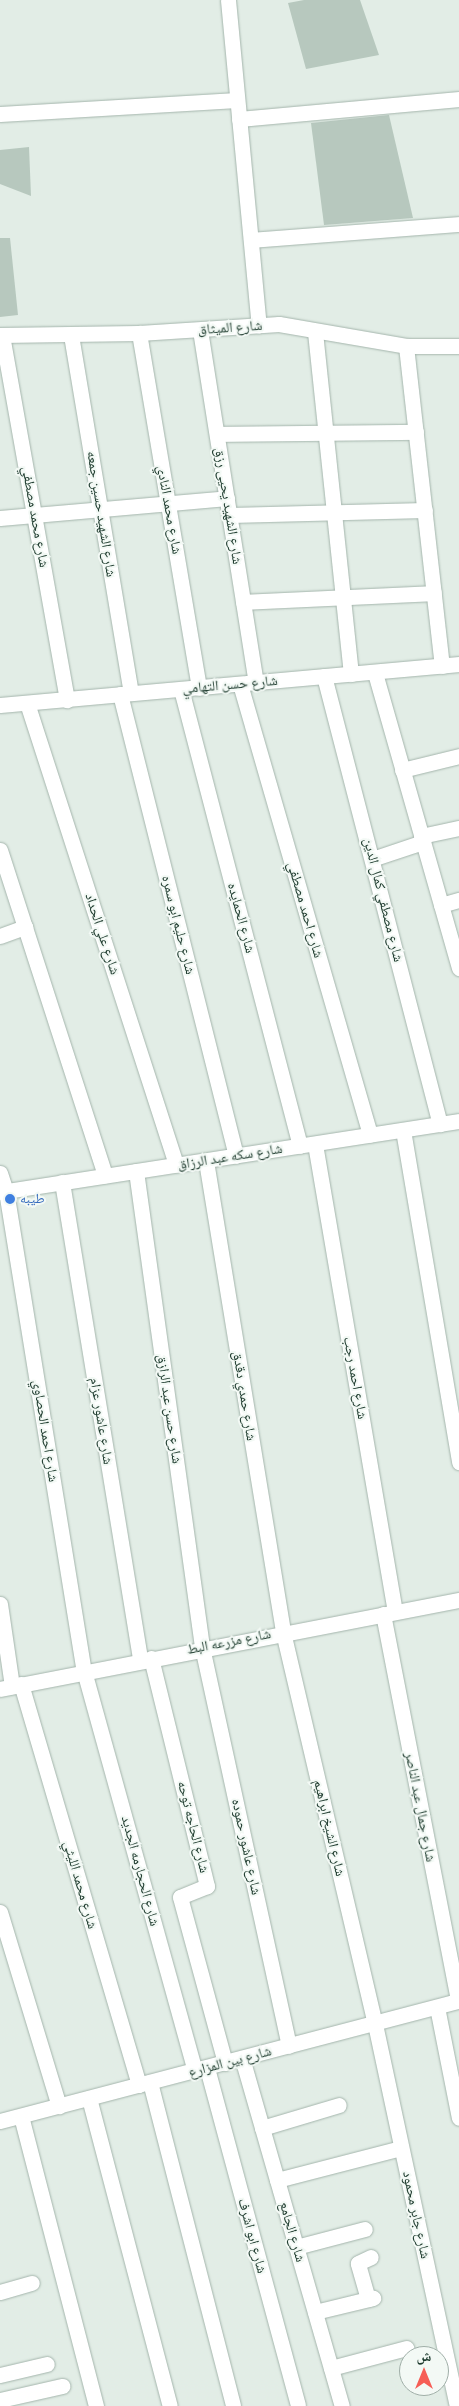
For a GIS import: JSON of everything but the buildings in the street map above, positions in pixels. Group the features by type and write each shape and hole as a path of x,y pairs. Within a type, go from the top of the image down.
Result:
{"street":[{"path":"228,0 259,326"},
{"path":"239,119 459,99"},
{"path":"0,114 237,100"},
{"path":"250,240 459,224"},
{"name":"شارع الميثاق","path":"1,335 139,333 279,324 315,332 406,346 459,346"},
{"name":"شارع الشهيد يحيى رزق","path":"200,330 256,683"},
{"path":"315,332 336,513 351,674"},
{"name":"شارع محمد النادي","path":"139,333 199,688"},
{"name":"شارع محمد مصطفي","path":"1,335 67,700"},
{"name":"شارع الشهيد حسين جمعه","path":"72,335 101,509 126,694"},
{"path":"406,346 442,666"},
{"path":"217,434 416,432"},
{"path":"0,518 227,498"},
{"path":"230,515 425,510"},
{"path":"243,602 434,593"},
{"name":"شارع حسن التهامي","path":"0,705 459,664"},
{"path":"375,673 459,968"},
{"name":"شارع مصطفي كمال الدين","path":"324,676 440,1124"},
{"name":"شارع احمد مصطفي","path":"240,684 370,1135"},
{"name":"شارع الحمايده","path":"181,689 308,1145"},
{"name":"شارع حليم ابو سمره","path":"126,694 236,1156"},
{"name":"شارع علي الحداد","path":"27,703 176,1165"},
{"path":"402,770 459,756"},
{"path":"372,859 422,839 459,828"},
{"path":"1,855 105,1176"},
{"path":"441,905 459,900"},
{"path":"0,936 25,927"},
{"name":"شارع سكه عبد الرزاق","path":"3,1192 459,1121"},
{"path":"403,1130 459,1462"},
{"name":"شارع احمد رجب","path":"308,1145 389,1613"},
{"name":"شارع حمدي دقدق","path":"206,1160 283,1632"},
{"name":"شارع حسن عبد الرازق","path":"136,1171 202,1647"},
{"name":"شارع احمد الحصاوي","path":"0,1173 84,1671"},
{"name":"شارع عاشور عزام","path":"62,1182 146,1659"},
{"name":"شارع مزرعه البط","path":"11,1686 202,1647 459,1600"},
{"name":"شارع محمد الليثي","path":"0,1604 11,1686 144,2084 232,2406"},
{"name":"شارع جمال عبد الناصر","path":"389,1613 458,2001"},
{"name":"شارع الشيخ ابراهيم","path":"283,1632 375,2024"},
{"name":"شارع عاشور حموده","path":"202,1647 289,2046"},
{"name":"شارع الحاجه توحه","path":"146,1659 207,1886 180,1897 225,2063"},
{"name":"شارع الحجارمه الجديد","path":"84,1671 201,2069"},
{"path":"0,1912 59,2106"},
{"name":"شارع بين المزارع","path":"0,2121 458,2001"},
{"path":"437,2006 459,2118"},
{"name":"شارع جابر محمود","path":"375,2024 457,2406"},
{"name":"شارع الجامع","path":"242,2058 342,2406"},
{"name":"شارع ابو اشرف","path":"201,2069 298,2405"},
{"path":"89,2098 170,2406"},
{"path":"262,2128 339,2105"},
{"path":"21,2116 96,2406"},
{"path":"277,2180 401,2148"},
{"path":"296,2247 365,2228"},
{"path":"315,2312 371,2298 358,2263 372,2257"},
{"path":"0,2292 32,2284"},
{"path":"331,2368 399,2350"},
{"path":"0,2375 47,2364"},
{"path":"0,2400 62,2386"}],"place":[{"name":"طيبه","path":"10,1199"}]}
